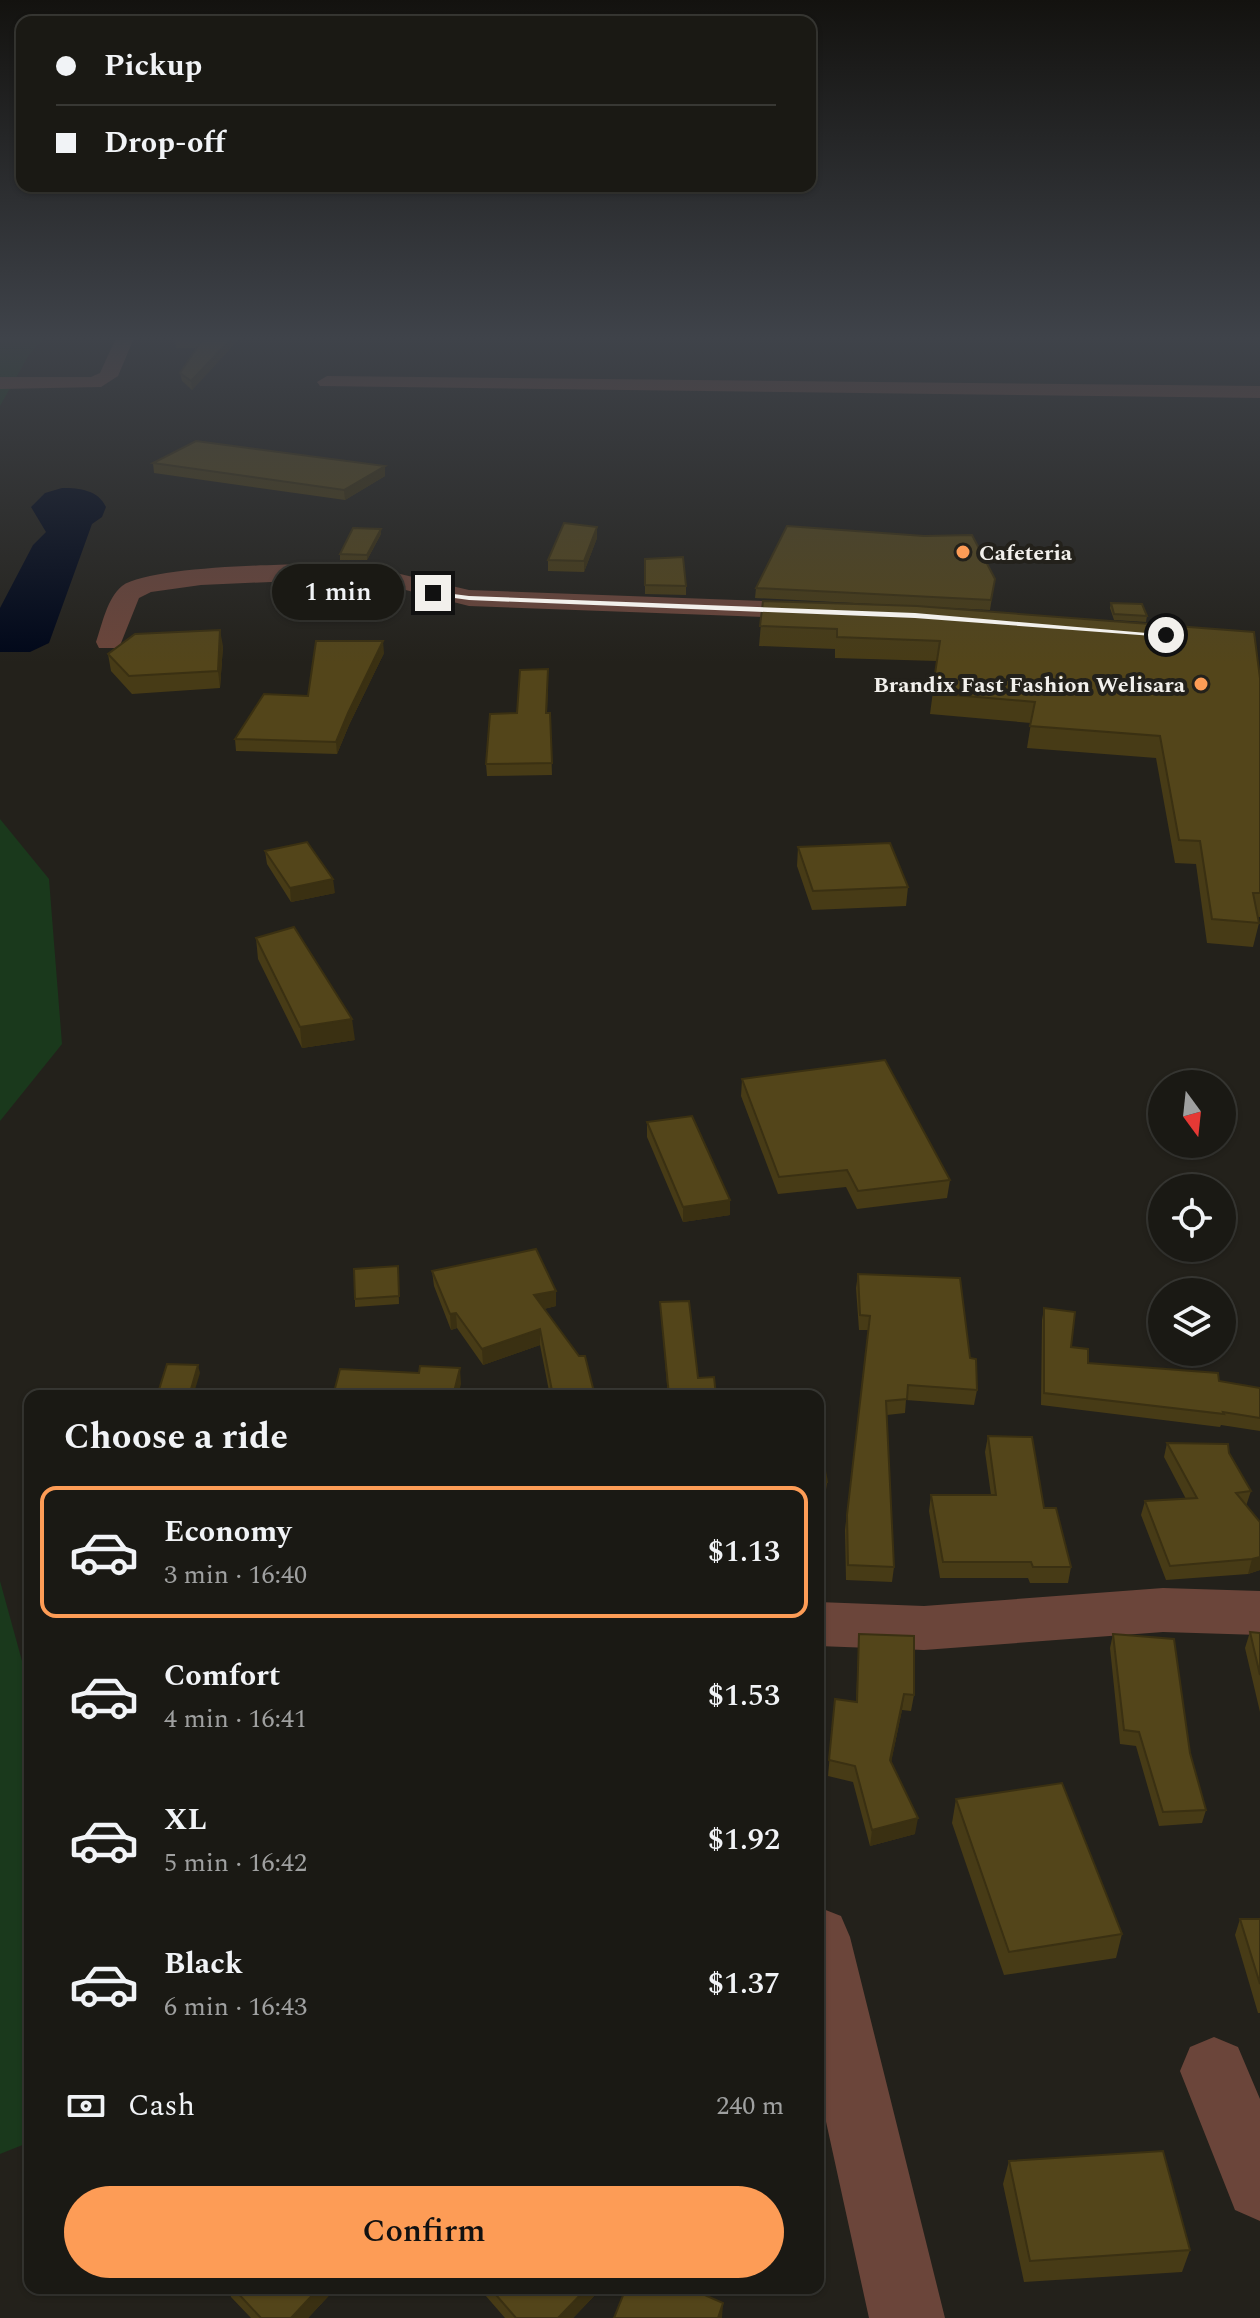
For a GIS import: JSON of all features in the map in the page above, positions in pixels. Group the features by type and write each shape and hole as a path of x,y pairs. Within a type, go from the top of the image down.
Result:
{"street":[{"path":"109,642 131,592 145,585 171,580 323,571 377,575 433,593 469,598 851,613"},
{"path":"824,1624 924,1628 1163,1610 1260,1613"},
{"path":"824,1963 907,2318"},
{"path":"1214,2071 1260,2185"}],"green space":[{"path":"0,819 49,879 62,1044 0,1121"},
{"path":"0,1581 24,1668 24,2144 0,2154"}],"water":[{"path":"62,488 93,494 106,507 102,517 92,524 49,643 30,652 0,652 0,608 33,545 46,532 31,507 45,493"}],"building":[{"path":"186,446 235,446 385,466 344,490 153,463"},
{"path":"564,523 597,527 584,561 548,560"},
{"path":"787,526 924,536 972,535 995,579 991,600 756,588"},
{"path":"353,528 381,529 367,555 340,554"},
{"path":"683,557 686,586 645,585 645,559"},
{"path":"763,601 917,606 1254,632 1260,678 1260,893 1253,893 1259,923 1212,919 1200,841 1179,840 1160,736 1030,726 1035,702 932,693 940,641 837,637 837,629 760,626"},
{"path":"1111,603 1142,604 1147,616 1114,614"},
{"path":"220,630 218,671 129,676 108,654 135,634"},
{"path":"316,641 383,641 336,742 235,739 264,694 308,696"},
{"path":"548,669 546,713 550,713 552,763 486,764 490,714 517,713 520,670"},
{"path":"307,842 333,879 290,888 265,851"},
{"path":"890,843 908,887 813,891 798,847"},
{"path":"294,927 352,1019 300,1027 256,938"},
{"path":"885,1060 950,1180 858,1191 847,1170 779,1177 742,1079"},
{"path":"692,1116 730,1200 683,1207 647,1122"},
{"path":"536,1249 556,1291 534,1295 579,1356 585,1356 594,1390 552,1390 540,1329 482,1349 456,1313 450,1314 432,1271"},
{"path":"398,1266 399,1296 355,1299 354,1269"},
{"path":"858,1274 960,1278 970,1358 976,1359 977,1390 908,1385 907,1399 886,1401 894,1567 848,1565 847,1515 870,1316 860,1315"},
{"path":"689,1301 698,1378 714,1377 715,1390 668,1390 660,1302"},
{"path":"1044,1308 1075,1312 1071,1347 1088,1349 1088,1363 1218,1373 1219,1381 1260,1388 1260,1418 1044,1393"},
{"path":"167,1364 198,1365 191,1390 159,1390"},
{"path":"420,1366 460,1368 454,1390 335,1390 340,1369 419,1373"},
{"path":"988,1436 1032,1437 1044,1508 1056,1508 1071,1567 1033,1567 1031,1562 943,1562 931,1495 996,1495"},
{"path":"1167,1443 1228,1444 1229,1453 1251,1491 1236,1493 1260,1522 1260,1557 1170,1566 1145,1501 1197,1498"},
{"path":"1250,1632 1260,1633 1260,1675"},
{"path":"859,1634 914,1636 914,1695 904,1694 890,1760 918,1818 872,1830 855,1766 829,1760 835,1699 857,1702"},
{"path":"1113,1634 1174,1639 1190,1753 1206,1810 1163,1812 1139,1732 1124,1730"},
{"path":"1062,1783 1122,1934 1009,1952 956,1799"},
{"path":"1240,1919 1260,1919 1260,1984"},
{"path":"1163,2151 1190,2250 1030,2261 1009,2161"},
{"path":"239,2294 313,2294 291,2318 261,2318"},
{"path":"495,2294 581,2294 558,2318 516,2318"},
{"path":"624,2294 703,2294 723,2303 718,2318 614,2318"}],"place":[{"name":"Cafeteria","path":"963,552"},
{"name":"Brandix Fast Fashion Welisara","path":"1201,684"}],"route":[{"path":"433,593 469,598 915,615 1166,635"}]}
